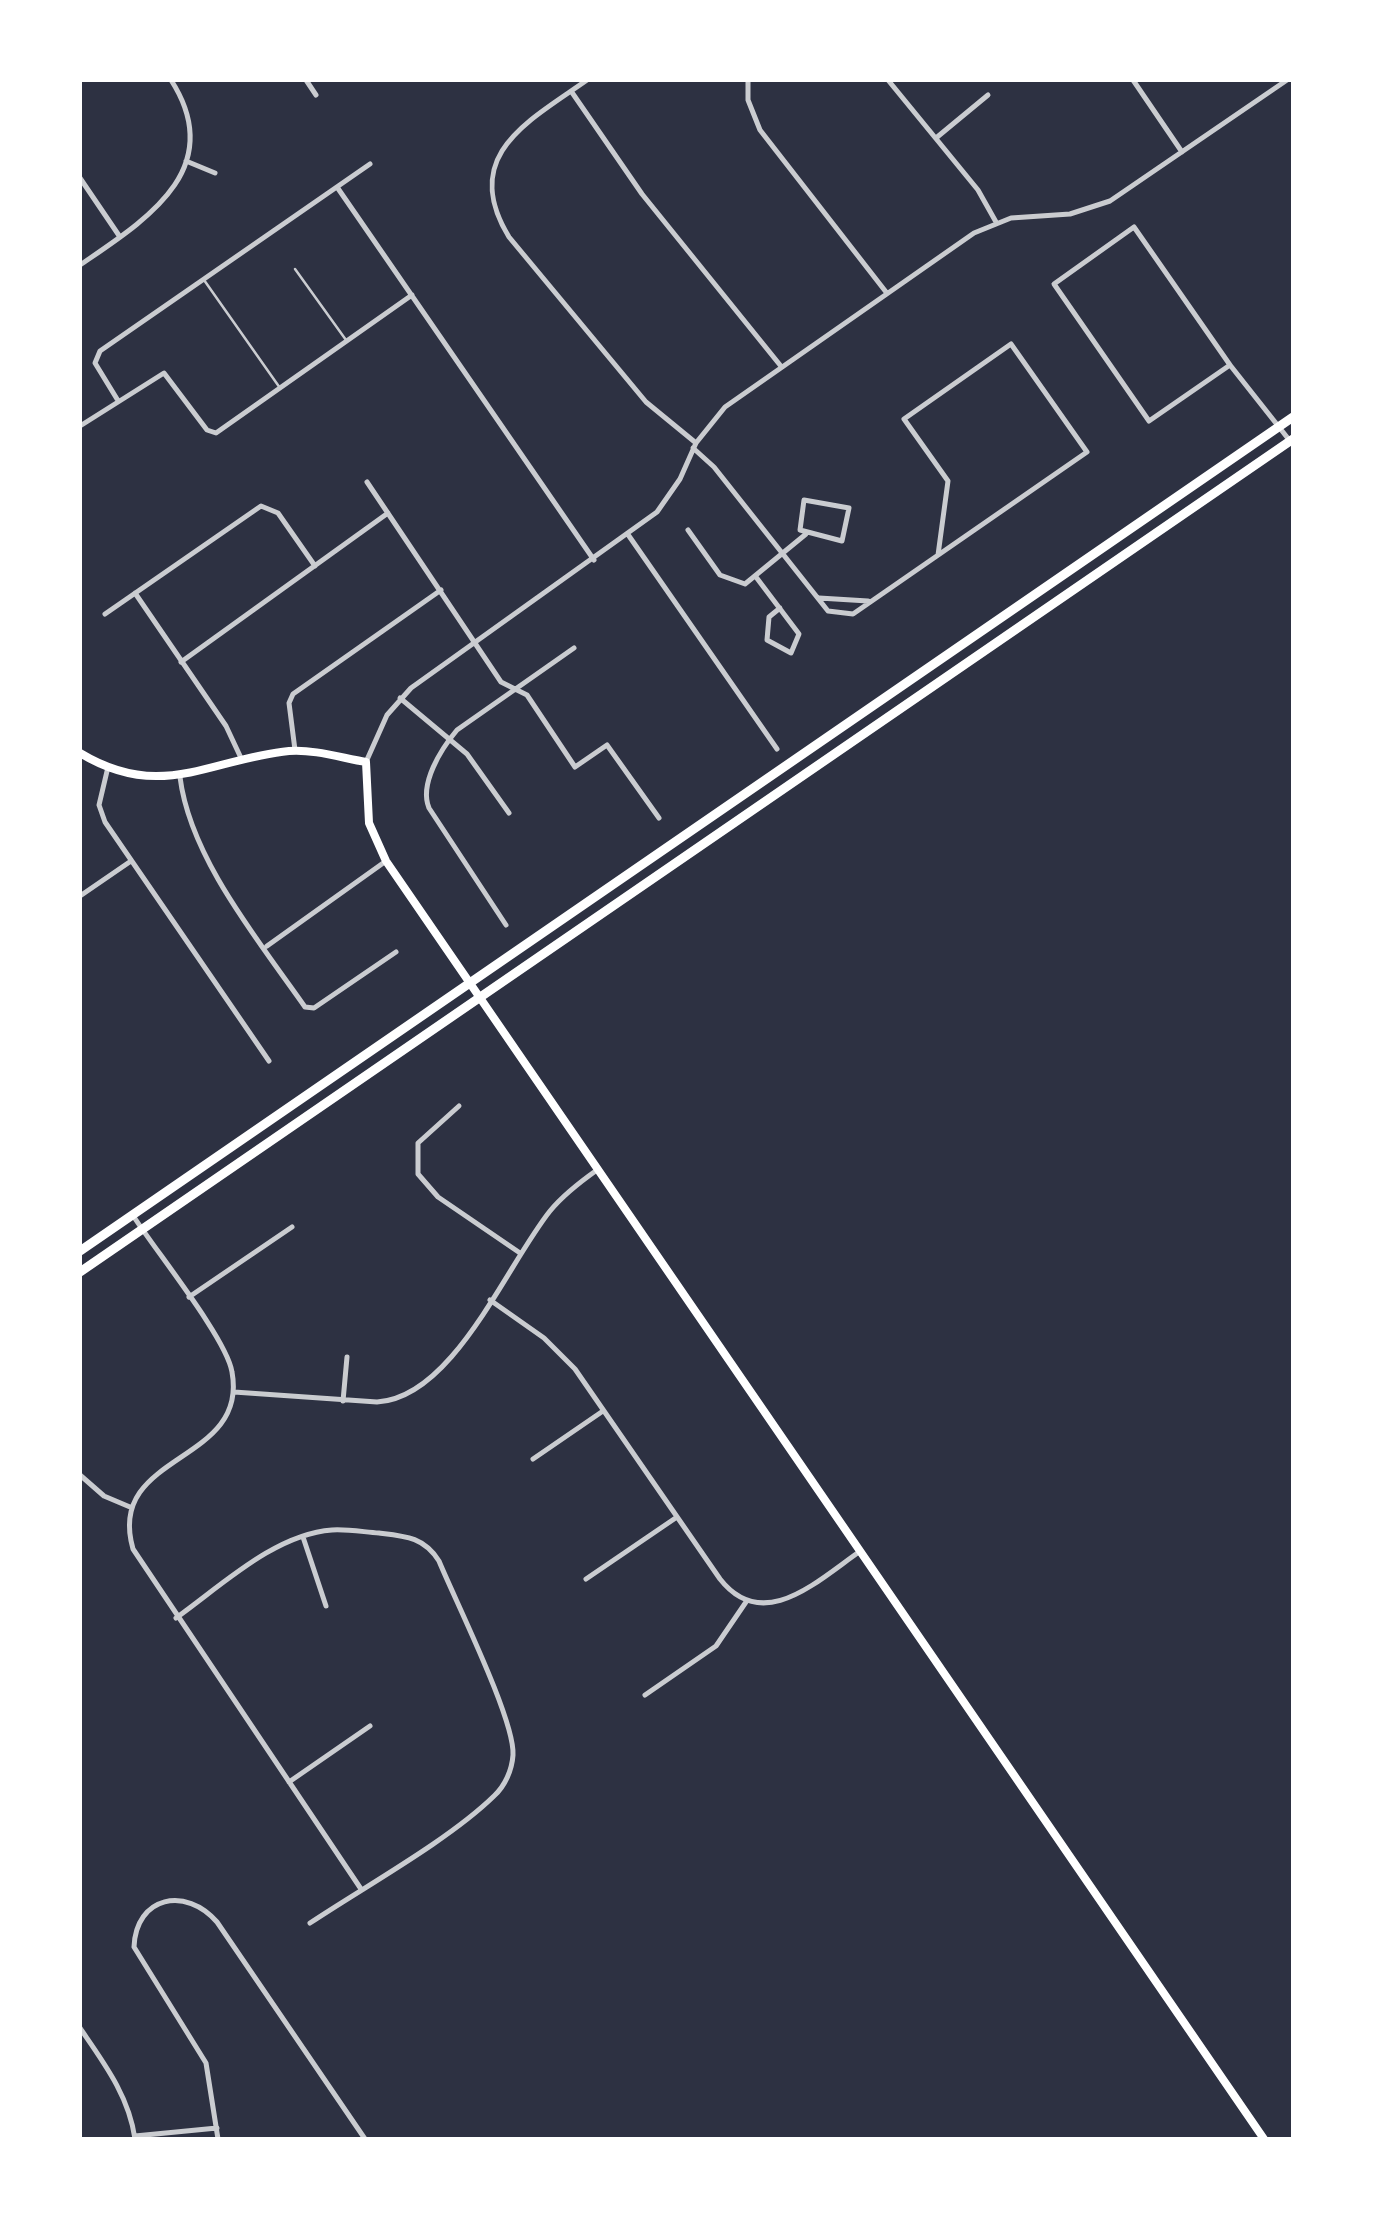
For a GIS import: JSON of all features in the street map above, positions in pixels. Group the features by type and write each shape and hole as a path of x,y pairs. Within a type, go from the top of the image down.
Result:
{"main road":[{"path":"80,1251 1293,417"},
{"path":"80,1272 1292,440"},
{"path":"80,753 108,767 180,777 295,750 366,762 369,823 386,861 1264,2139"}],"street":[{"path":"80,265 166,200 186,161 188,120 172,80"},
{"path":"306,80 316,95"},
{"path":"587,80 514,132 492,175 494,208 509,237 646,402 695,446 816,598 837,615 853,614 1087,452 1011,344 904,419 948,482 938,554"},
{"path":"748,80 751,110 760,130 886,292"},
{"path":"888,80 978,190 996,222"},
{"path":"1133,80 1182,152"},
{"path":"366,762 387,715 400,698 629,536 665,503 695,446 725,407 780,365 996,222 1088,210 1120,196 1287,80"},
{"path":"571,91 642,194 780,365"},
{"path":"936,138 988,95"},
{"path":"186,161 215,173"},
{"path":"117,399 95,363 98,354 370,164"},
{"path":"80,178 120,238"},
{"path":"336,187 594,560"},
{"path":"1230,366 1149,421 1054,284 1134,227 1230,366 1292,440"},
{"path":"80,426 117,399 164,373 207,430 216,433 412,295"},
{"path":"368,482 501,682 527,695 574,767 607,745 659,818"},
{"path":"804,500 849,508 842,540 806,534 800,530 804,500"},
{"path":"105,614 261,506 278,513 315,566"},
{"path":"181,662 388,513"},
{"path":"688,530 720,575 746,584 806,534"},
{"path":"629,536 777,749"},
{"path":"755,576 780,608 800,634 791,653 766,640 770,617 780,608"},
{"path":"295,750 289,704 293,694 441,590"},
{"path":"135,593 226,726 243,761"},
{"path":"816,598 871,600"},
{"path":"506,925 426,802 436,764 451,737 574,648"},
{"path":"400,698 451,737 510,814"},
{"path":"108,767 101,813 268,1060"},
{"path":"180,777 199,847 308,1009 396,952"},
{"path":"80,896 132,861"},
{"path":"266,946 386,861"},
{"path":"459,1106 418,1143 418,1174 438,1197 520,1253"},
{"path":"234,1392 344,1401 395,1400 424,1386 556,1204 598,1170"},
{"path":"133,1215 226,1355 234,1392 220,1427 144,1485 130,1507 133,1549 361,1888"},
{"path":"189,1298 292,1227"},
{"path":"490,1300 559,1351 725,1586 746,1602 759,1606 785,1600 859,1552"},
{"path":"344,1401 346,1356"},
{"path":"533,1459 603,1410"},
{"path":"80,1476 104,1496 130,1507"},
{"path":"586,1579 676,1517"},
{"path":"176,1618 277,1548 302,1536 332,1530 389,1534 420,1540 438,1561 502,1712 513,1754 506,1780 494,1796 310,1923"},
{"path":"302,1536 326,1606"},
{"path":"645,1696 716,1646 746,1602"},
{"path":"289,1782 370,1726"},
{"path":"218,2139 206,2062 134,1947 134,1933 153,1908 187,1899 204,1908 217,1922 365,2139"},
{"path":"80,2028 114,2077 135,2137 218,2128"}],"lane":[{"path":"295,269 346,342"},
{"path":"204,279 280,388"}]}
